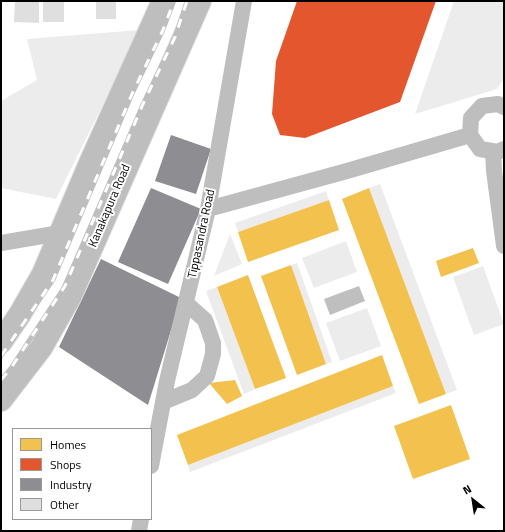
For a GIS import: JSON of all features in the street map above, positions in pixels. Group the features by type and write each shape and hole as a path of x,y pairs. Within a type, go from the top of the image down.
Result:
{"highway":[{"path":"1,342 20,314 43,274 90,163 163,1"},
{"name":"Kanakapura Road","path":"1,400 41,348 70,297 200,1"}],"street":[{"name":"Tippasandra Road","path":"152,461 163,402 208,210 244,1"},
{"path":"502,102 482,106 471,118 470,135 480,149 498,150 504,246"},
{"path":"208,210 470,135"},
{"path":"1,243 60,233"},
{"path":"163,402 192,390 207,376 213,354 212,343 205,320 187,304"},
{"path":"139,531 141,520"}],"shaded area":[{"path":"454,1 504,1 504,78 497,89 415,114"},
{"path":"140,30 56,199 1,188 1,101 37,80 27,39"},
{"path":"380,184 457,390 446,394 369,188"},
{"path":"326,191 329,200 238,232 235,223"},
{"path":"230,234 242,264 214,276"},
{"path":"346,241 357,272 314,288 302,258"},
{"path":"297,263 332,362 326,364 291,265"},
{"path":"483,266 504,324 474,335 453,277"},
{"path":"359,286 365,301 330,315 324,299"},
{"path":"217,287 255,389 244,394 206,291"},
{"path":"367,308 381,346 340,361 326,323"},
{"path":"393,386 396,393 190,472 188,465"}],"building: Homes":[{"path":"369,188 446,394 419,404 342,199"},
{"path":"329,200 339,230 248,262 238,232"},
{"path":"473,248 479,263 441,277 436,261"},
{"path":"291,265 326,364 297,375 261,276"},
{"path":"248,275 286,378 255,389 217,287"},
{"path":"382,355 393,386 188,465 177,435"},
{"path":"235,380 242,396 227,404 209,383"},
{"path":"451,405 470,459 413,479 394,426"}],"building: Shops":[{"path":"297,1 436,1 400,102 305,138 280,135 272,114 276,61"}],"building: Industry":[{"path":"171,135 211,149 196,194 155,181"},
{"path":"151,188 201,209 168,284 118,262"},
{"path":"101,259 181,298 148,405 59,347"}],"building: Other":[{"path":"15,1 39,1 39,23 14,22"},
{"path":"43,1 64,1 64,22 43,22"},
{"path":"96,1 116,1 116,19 96,19"}],"railway":[{"path":"1,356 53,280 132,94 163,30 174,1"},
{"path":"1,380 11,368 65,286 143,104 175,37 187,1"}]}
